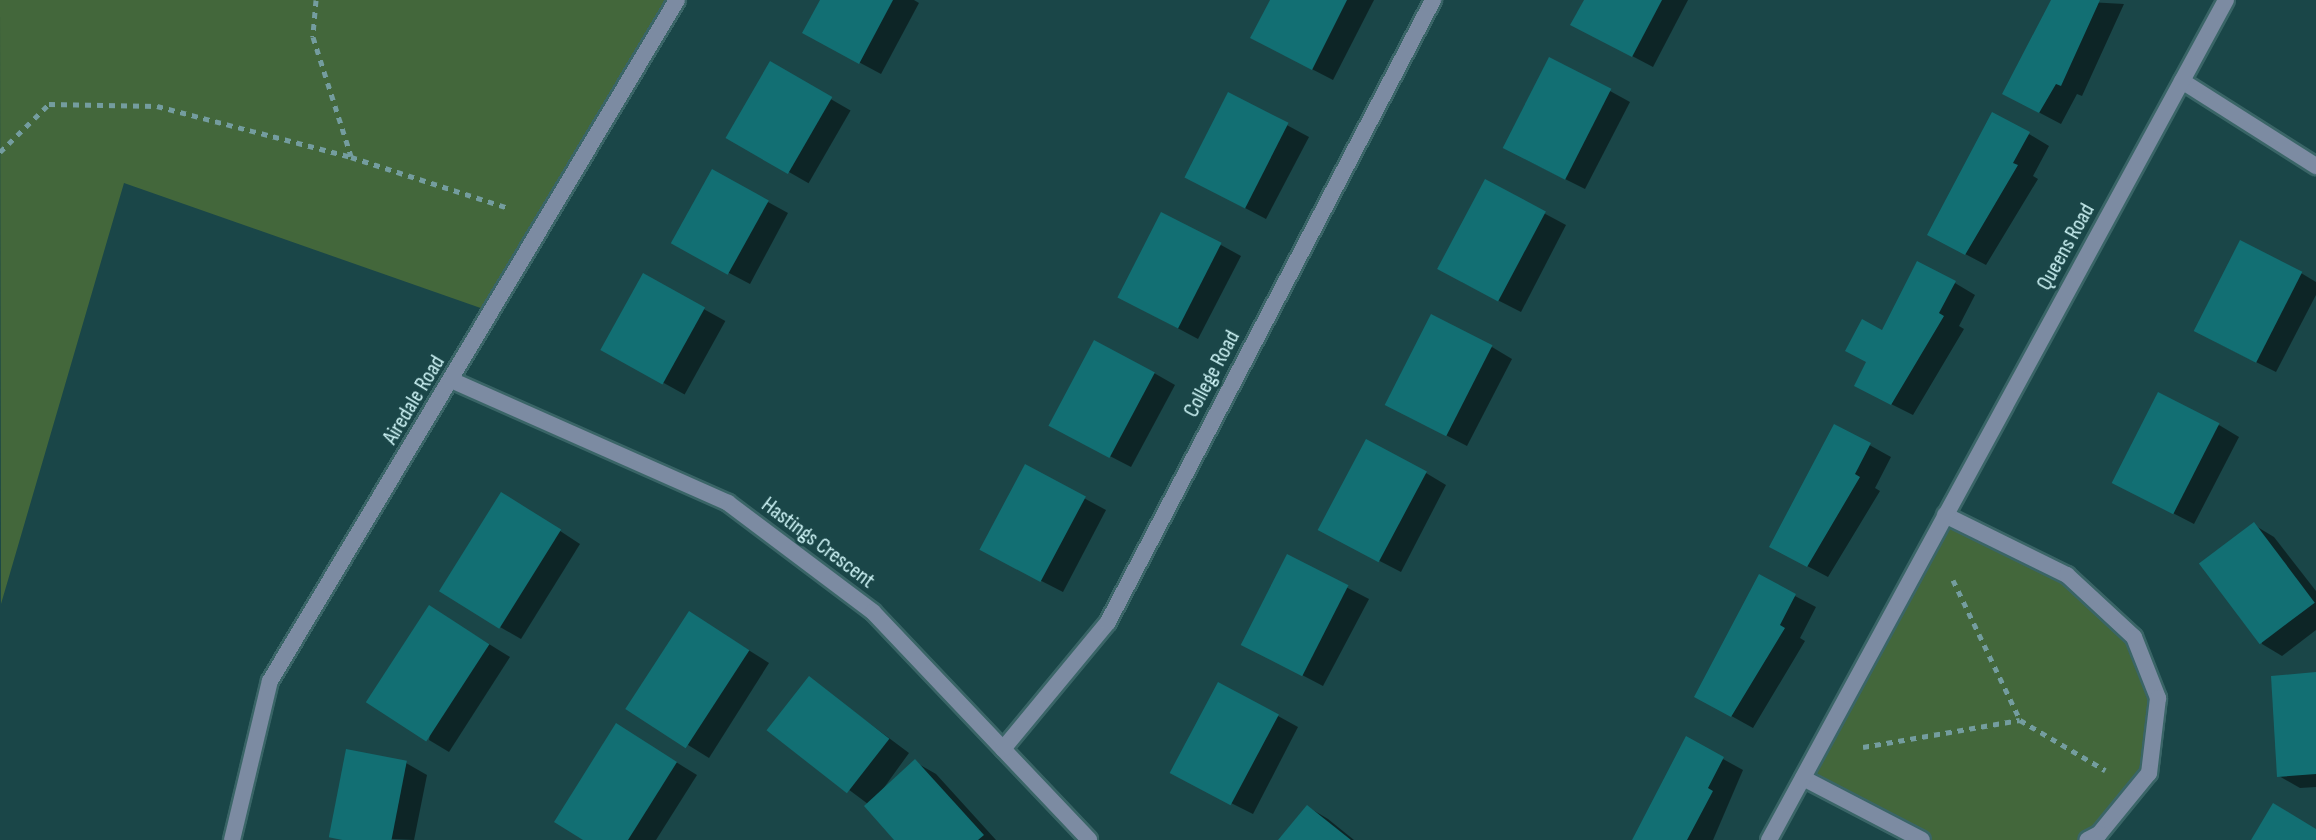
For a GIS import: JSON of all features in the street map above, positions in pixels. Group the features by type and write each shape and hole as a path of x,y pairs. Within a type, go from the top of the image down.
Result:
{"street":[{"name":"Airedale Road","path":"232,840 270,681 677,0"},
{"name":"College Road","path":"1003,749 1108,622 1433,0"},
{"name":"Queens Road","path":"1769,840 2226,0"},
{"path":"2182,81 2316,166"},
{"name":"Hastings Crescent","path":"451,380 728,503 873,612 1089,840"},
{"path":"1945,515 2067,575 2134,637 2158,698 2149,773 2099,834 2087,840"},
{"path":"1803,778 1922,840"}],"path":[{"path":"316,0 313,37 351,157"},
{"path":"0,152 49,104 157,106 351,157 544,219"},
{"path":"1933,539 2020,720 2137,789"},
{"path":"1816,755 2020,720"}],"green space":[{"path":"0,0 677,0 492,312 124,183 1,604"},
{"path":"1945,515 2067,575 2134,637 2158,698 2149,773 2087,840 1922,840 1803,778"}],"building":[{"path":"820,0 893,0 859,64 802,33"},
{"path":"1270,0 1347,0 1312,70 1250,38"},
{"path":"1584,0 1662,0 1632,57 1570,25"},
{"path":"2051,0 2100,0 2061,86 2056,84 2039,113 2002,94"},
{"path":"1549,57 1611,89 1565,180 1503,148"},
{"path":"770,61 832,97 788,174 726,138"},
{"path":"1228,92 1289,123 1245,208 1184,178"},
{"path":"1992,112 2030,132 2013,163 2018,165 1965,255 1927,235"},
{"path":"712,169 769,201 728,275 671,243"},
{"path":"1485,179 1546,211 1498,301 1437,269"},
{"path":"1161,212 1222,243 1178,328 1117,298"},
{"path":"2240,240 2302,272 2256,363 2194,331"},
{"path":"1917,261 1956,281 1939,313 1944,316 1891,405 1854,386 1866,362 1845,351 1862,319 1882,330"},
{"path":"643,273 705,307 662,384 600,350"},
{"path":"1431,314 1492,345 1446,436 1385,405"},
{"path":"1094,340 1155,372 1109,458 1048,426"},
{"path":"2158,392 2219,423 2173,514 2112,483"},
{"path":"1834,424 1871,443 1855,474 1860,477 1807,567 1769,547"},
{"path":"1366,439 1427,471 1379,562 1318,530"},
{"path":"1025,464 1086,496 1040,582 979,550"},
{"path":"501,492 561,530 499,629 439,591"},
{"path":"2254,522 2315,603 2260,644 2199,564"},
{"path":"1287,554 1348,585 1302,676 1241,645"},
{"path":"1759,574 1796,594 1780,625 1785,628 1731,717 1694,697"},
{"path":"429,605 489,644 426,741 366,702"},
{"path":"689,611 749,650 686,748 625,709"},
{"path":"2316,672 2316,774 2277,777 2271,676"},
{"path":"809,676 889,739 847,793 767,730"},
{"path":"1218,682 1279,714 1231,805 1170,773"},
{"path":"616,723 677,762 628,840 583,840 554,822"},
{"path":"1686,736 1724,757 1708,788 1713,791 1687,840 1632,840"},
{"path":"346,749 407,761 391,840 329,837"},
{"path":"915,759 984,835 978,840 894,840 864,806"},
{"path":"2273,803 2316,829 2316,840 2251,840"},
{"path":"1307,805 1351,840 1278,840"}]}
